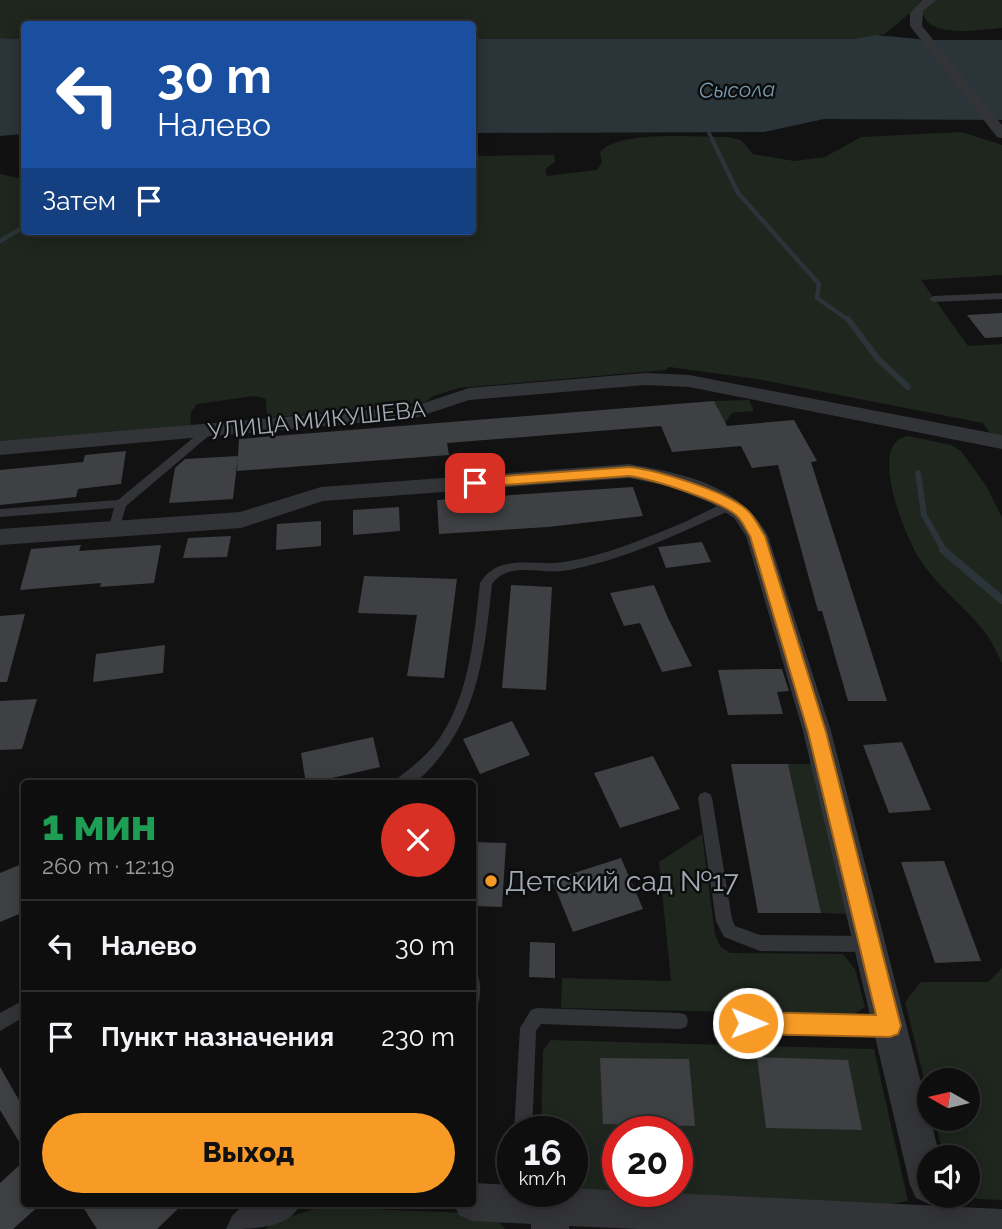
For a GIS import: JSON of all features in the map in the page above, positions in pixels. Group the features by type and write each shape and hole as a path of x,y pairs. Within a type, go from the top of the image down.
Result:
{"street":[{"path":"931,0 919,6 914,16 924,38 1002,135"},
{"name":"УЛИЦА МИКУШЕВА","path":"0,448 415,412 429,410 452,398 469,394 645,379 711,383 1002,442"},
{"path":"0,537 241,520 321,494 629,471 678,483 731,505 743,514 757,536 817,732 919,1145"},
{"path":"476,1202 704,1221 935,1210 1002,1228"},
{"path":"245,1229 266,1210 274,1207"}],"lane":[{"path":"933,299 1002,296"},
{"path":"0,513 121,503 208,431"},
{"path":"115,527 121,503"},
{"path":"405,780 445,745 465,708 477,664 486,583 490,573 502,568 558,567 584,562 682,528 731,505"},
{"path":"705,798 724,921 730,932 760,943 870,944"},
{"path":"0,1023 21,1010"},
{"path":"524,1116 528,1028 537,1016 680,1021"},
{"path":"748,1023 890,1026"}],"shaded area":[{"path":"0,0 1002,0 1002,28 946,30 935,27 923,13 912,11 885,34 852,39 476,39 476,21 21,21 21,39 0,38"},
{"path":"962,132 1002,145 1002,275 921,280 968,346 1002,344 1002,437 989,432 983,423 757,379 669,367 666,370 459,388 433,396 426,402 267,418 266,399 254,396 197,404 191,412 190,431 182,435 0,441 0,174 21,176 21,235 476,235 476,156 554,155 555,162 545,169 547,176 597,170 602,162 600,152 624,140 640,138 727,137 741,140 753,154 794,161 825,157 861,137"},
{"path":"749,400 754,411 732,413 725,423 714,401"},
{"path":"908,436 951,445 961,451 987,487 1002,518 1002,663 991,641 976,621 927,570 907,534 893,493 890,455 896,442"},
{"path":"788,764 813,764 848,914 821,913"},
{"path":"702,834 715,934 720,946 730,953 843,954 855,969 865,1007 853,1015 561,1008 562,978 671,981 659,862"},
{"path":"1002,968 1002,1200 980,1199 980,1145 941,1145 937,1131 980,1131 980,1068 921,1068 905,1002 921,982 988,982"},
{"path":"551,1040 874,1049 908,1201 891,1204 693,1194 693,1116 602,1116 602,1189 588,1189 588,1116 541,1116 543,1050"},
{"path":"320,1207 491,1214 505,1229 265,1229 273,1222"}],"water":[{"name":"Сысола","path":"876,35 928,40 1002,40 1002,120 824,119 764,132 476,133 476,39 852,39"},
{"path":"0,38 21,39 21,134 0,136"}],"building":[{"path":"1002,313 1002,337 985,338 967,315"},
{"path":"714,401 727,426 794,420 817,461 811,462 887,701 848,701 822,611 818,611 778,465 752,468 741,446 672,452 661,426 447,443 449,455 237,471 239,439"},
{"path":"126,451 121,484 78,489 76,497 0,505 0,470 83,462 85,455"},
{"path":"238,456 233,499 169,503 175,468 185,459"},
{"path":"633,487 643,516 548,527 439,534 437,500"},
{"path":"399,507 400,531 353,535 353,510"},
{"path":"321,521 321,546 276,550 277,524"},
{"path":"231,536 227,557 183,558 188,538"},
{"path":"702,542 711,562 666,568 658,547"},
{"path":"81,545 79,551 161,545 154,583 100,587 101,583 20,590 31,549"},
{"path":"364,576 457,579 444,678 407,676 417,615 358,613"},
{"path":"511,585 552,587 546,690 502,688"},
{"path":"654,585 692,666 662,672 640,623 624,626 610,593"},
{"path":"25,614 7,682 0,682 0,616"},
{"path":"165,645 163,673 93,682 96,654"},
{"path":"782,669 789,691 777,692 783,714 728,715 718,670"},
{"path":"37,699 22,749 0,750 0,701"},
{"path":"512,721 530,755 480,774 463,739"},
{"path":"373,737 380,767 323,780 305,780 301,753"},
{"path":"902,742 931,810 889,813 863,745"},
{"path":"653,756 680,809 620,828 594,773"},
{"path":"731,764 788,764 821,913 758,913"},
{"path":"476,842 506,843 502,907 476,906"},
{"path":"621,858 643,909 573,932 552,880"},
{"path":"944,861 981,961 935,963 901,862"},
{"path":"21,864 21,913 0,922 0,873"},
{"path":"530,942 555,943 555,978 529,977"},
{"path":"757,1057 848,1060 862,1130 766,1128"},
{"path":"600,1058 689,1059 695,1126 693,1116 603,1116"},
{"path":"0,1067 21,1104 21,1145 0,1110"},
{"path":"21,1164 21,1207 38,1207 13,1229 0,1229 0,1183"},
{"path":"83,1207 180,1207 157,1229 97,1229"}],"waterway":[{"path":"706,127 712,139"},
{"path":"712,139 738,193 819,284 817,298 849,320"},
{"path":"0,241 21,229"},
{"path":"849,320 878,359 908,387"},
{"path":"918,473 924,515 945,551"},
{"path":"945,551 1002,600"}],"place":[{"name":"Детский сад №17","path":"491,881"}],"route":[{"path":"475,483 629,471 652,474 731,505 743,514 757,536 817,732 890,1026 748,1023"}]}
